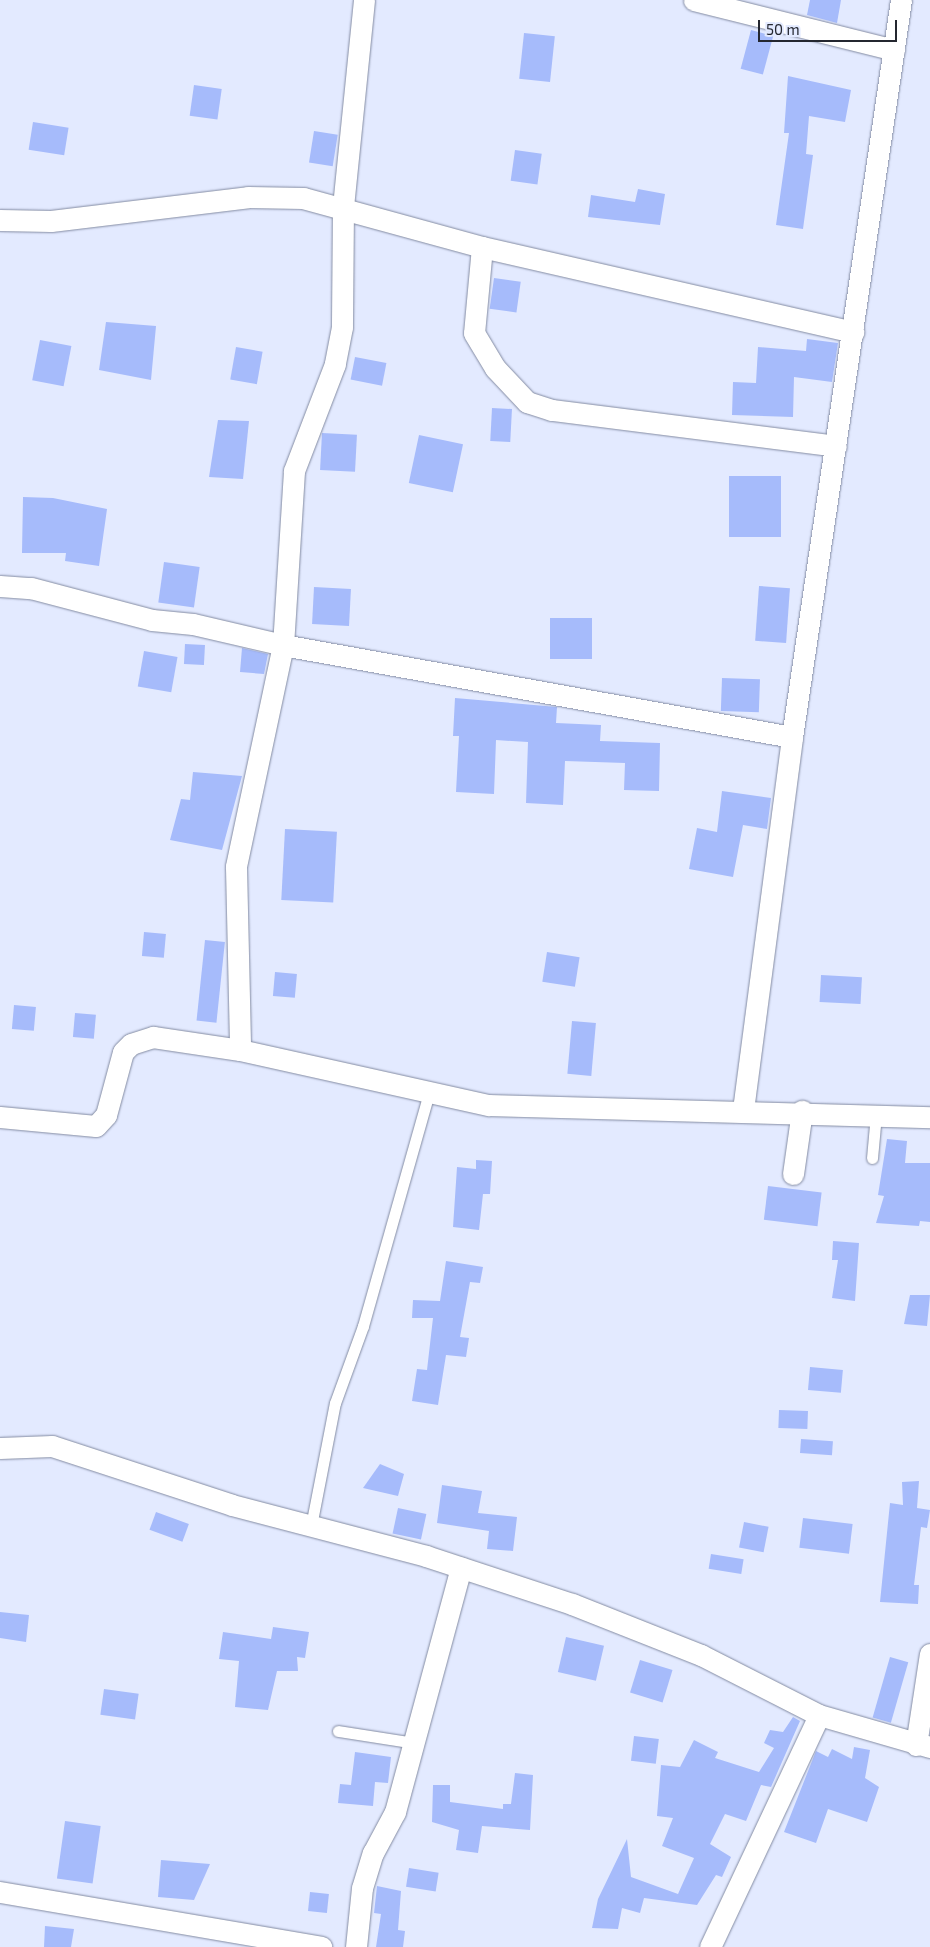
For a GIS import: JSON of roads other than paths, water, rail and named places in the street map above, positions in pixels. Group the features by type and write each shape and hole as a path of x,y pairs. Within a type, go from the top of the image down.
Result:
{"street":[{"path":"240,1050 236,867 283,644 287,525 295,464 335,364 342,327 343,207 364,0"},
{"path":"694,0 894,50"},
{"path":"743,1110 792,737 901,0"},
{"path":"0,220 51,221 248,196 303,198 343,207 482,247 853,332"},
{"path":"482,247 474,333 495,368 527,402 552,410 836,446"},
{"path":"0,586 31,588 152,620 193,624 283,644 792,737"},
{"path":"0,1117 96,1126 106,1115 123,1052 141,1039 240,1050 430,1090 489,1105 743,1110 930,1117"},
{"path":"793,1174 802,1112"},
{"path":"0,1448 52,1446 311,1526 461,1568 572,1604 701,1655 819,1715 923,1746 930,1654"},
{"path":"356,1947 362,1888 373,1853 395,1812 461,1568"},
{"path":"710,1947 819,1715"},
{"path":"0,1892 321,1947"}],"lane":[{"path":"311,1526 336,1403 363,1326 430,1090"},
{"path":"872,1158 876,1114"},
{"path":"338,1731 415,1743"}]}
